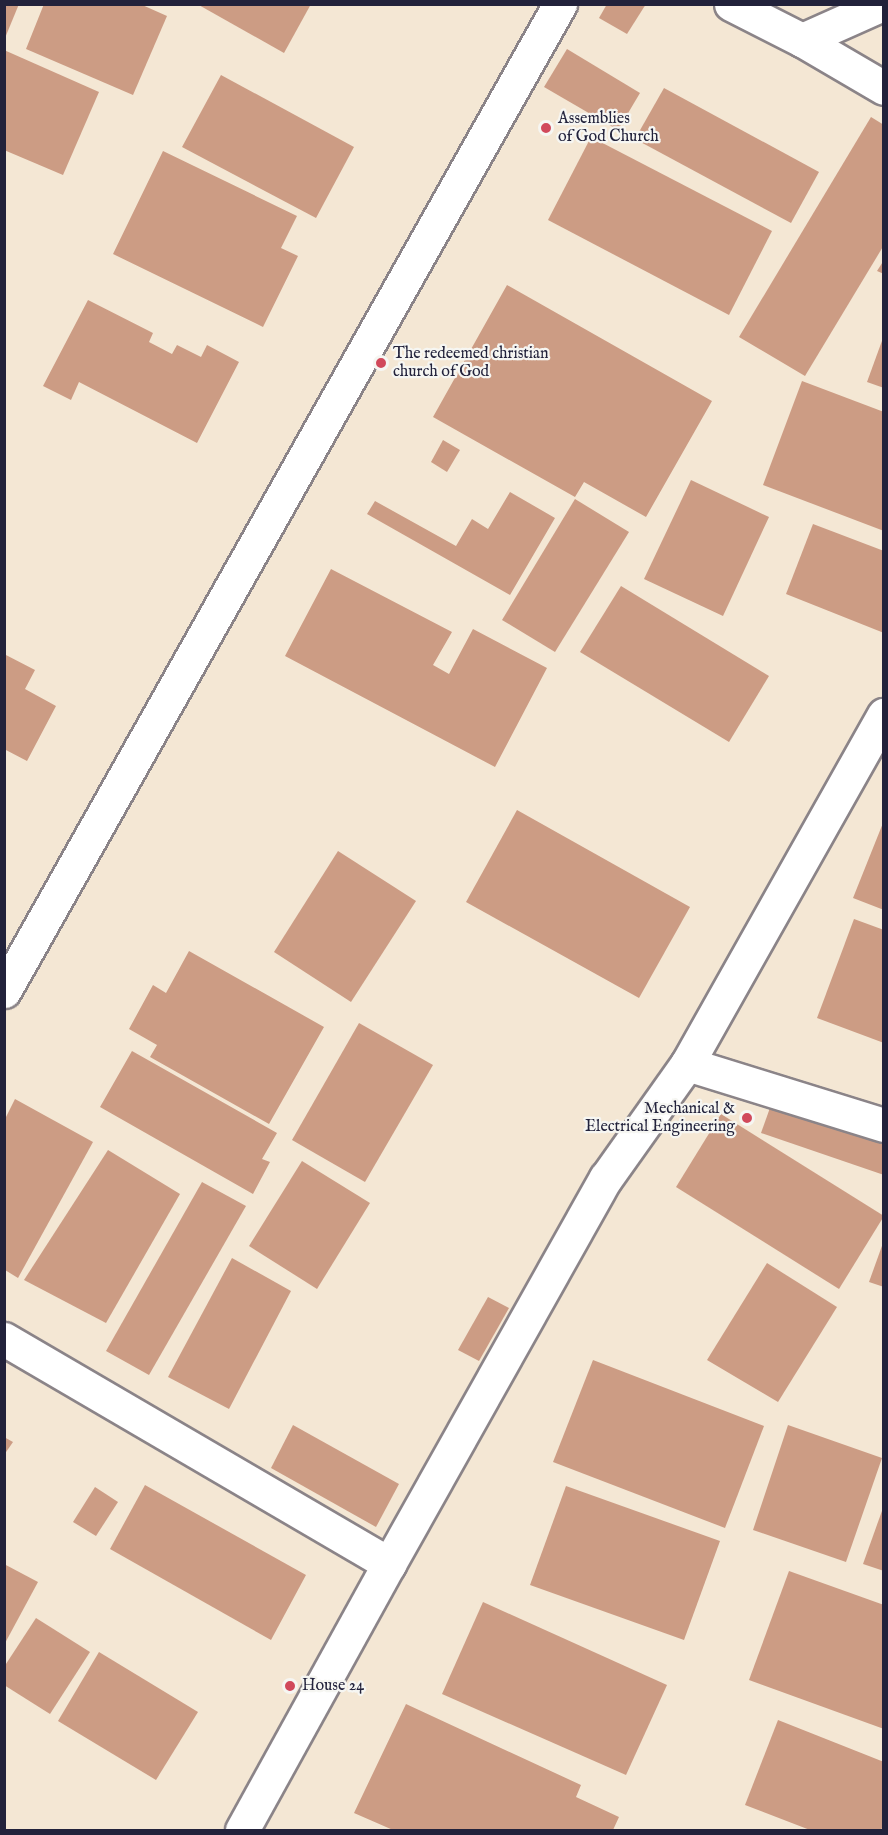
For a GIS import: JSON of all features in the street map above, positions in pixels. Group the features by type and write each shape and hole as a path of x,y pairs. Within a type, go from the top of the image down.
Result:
{"street":[{"path":"4,991 560,4"},
{"path":"731,4 802,40 884,88"},
{"path":"802,40 883,4"},
{"path":"242,1830 606,1179 687,1064 884,715"},
{"path":"687,1064 884,1125"},
{"path":"4,1339 389,1564"}],"building":[{"path":"4,4 19,4 5,38 4,38"},
{"path":"44,4 140,4 167,16 133,95 26,49"},
{"path":"197,4 311,4 284,53"},
{"path":"607,4 646,4 627,34 599,18"},
{"path":"567,49 640,93 618,130 544,87"},
{"path":"4,50 99,92 63,175 4,150"},
{"path":"221,75 354,147 316,218 182,147"},
{"path":"664,88 819,172 791,223 635,139"},
{"path":"871,117 884,125 884,245 805,376 739,337"},
{"path":"591,137 772,231 729,315 548,220"},
{"path":"163,151 297,216 281,248 298,256 263,327 113,254"},
{"path":"884,260 884,274 877,271"},
{"path":"507,285 712,401 646,517 584,482 575,497 433,417"},
{"path":"88,300 153,333 149,342 172,354 177,345 201,357 207,345 239,362 197,443 79,382 71,400 43,386"},
{"path":"884,338 884,388 867,382"},
{"path":"802,381 884,412 884,531 763,485"},
{"path":"443,440 460,450 447,472 431,462"},
{"path":"691,480 769,517 723,616 644,579"},
{"path":"510,492 555,518 510,595 367,514 375,501 456,546 472,519 488,529"},
{"path":"575,499 629,532 555,652 502,620"},
{"path":"813,524 884,551 884,633 786,594"},
{"path":"331,569 452,632 433,665 449,674 473,629 547,668 495,767 285,656"},
{"path":"621,586 769,676 729,742 580,652"},
{"path":"4,654 35,670 25,689 56,706 27,761 4,749"},
{"path":"517,810 690,907 639,998 466,902"},
{"path":"884,823 884,910 853,898"},
{"path":"338,851 416,901 351,1002 274,952"},
{"path":"854,919 884,930 884,1043 817,1018"},
{"path":"189,951 324,1027 269,1124 150,1057 157,1045 129,1029 153,985 166,993"},
{"path":"359,1023 433,1065 365,1182 292,1140"},
{"path":"132,1051 277,1133 262,1159 270,1162 253,1194 100,1107"},
{"path":"15,1099 93,1142 18,1278 5,1270 5,1119"},
{"path":"771,1105 884,1144 884,1175 761,1133"},
{"path":"721,1114 884,1216 839,1289 676,1187"},
{"path":"108,1150 180,1194 106,1323 24,1280"},
{"path":"302,1161 370,1203 317,1289 249,1246"},
{"path":"202,1182 246,1206 149,1375 106,1351"},
{"path":"884,1243 884,1287 869,1282"},
{"path":"232,1258 291,1291 229,1409 168,1377"},
{"path":"767,1263 837,1307 778,1402 707,1360"},
{"path":"488,1297 509,1308 479,1361 458,1350"},
{"path":"593,1360 764,1426 725,1528 553,1462"},
{"path":"293,1425 399,1484 376,1527 271,1468"},
{"path":"788,1425 882,1458 846,1562 753,1530"},
{"path":"4,1437 13,1442 4,1455"},
{"path":"145,1485 306,1575 271,1640 110,1549"},
{"path":"566,1486 720,1541 684,1640 530,1585"},
{"path":"95,1487 118,1502 96,1536 73,1522"},
{"path":"884,1508 884,1571 863,1564"},
{"path":"4,1564 38,1582 4,1645"},
{"path":"789,1571 884,1605 884,1729 749,1680"},
{"path":"483,1602 667,1685 626,1775 442,1694"},
{"path":"36,1618 90,1652 50,1714 4,1685 4,1667"},
{"path":"99,1652 198,1712 156,1780 58,1721"},
{"path":"406,1704 581,1785 576,1797 619,1817 613,1830 393,1830 354,1813"},
{"path":"778,1720 884,1762 884,1824 881,1830 810,1830 745,1805"}],"place":[{"name":"Assemblies of God Church","path":"546,128"},
{"name":"The redeemed christian church of God","path":"381,363"},
{"name":"Mechanical & Electrical Engineering","path":"747,1118"},
{"name":"House 24","path":"290,1686"}]}
